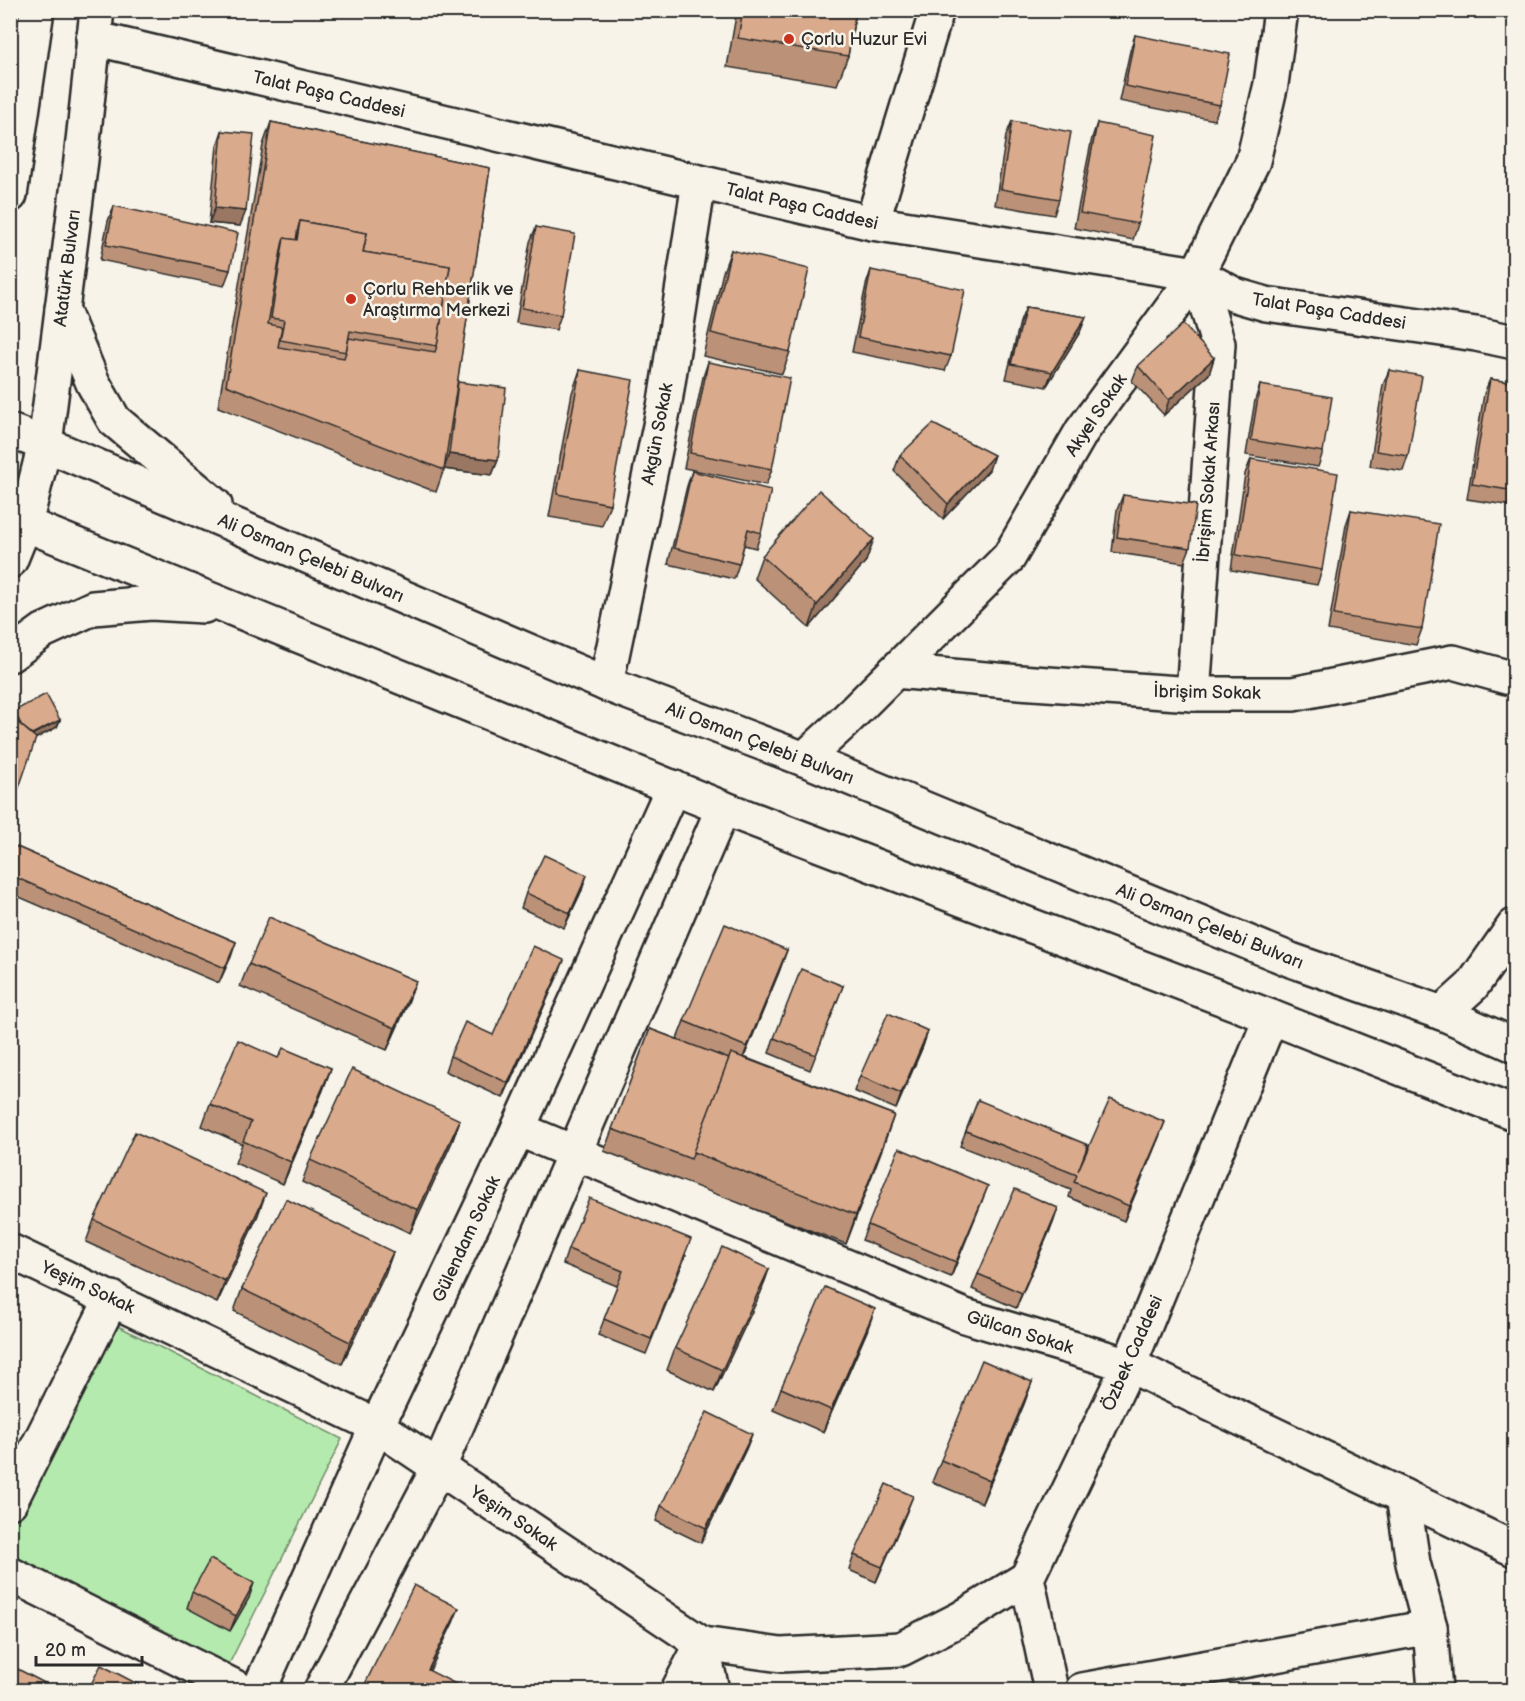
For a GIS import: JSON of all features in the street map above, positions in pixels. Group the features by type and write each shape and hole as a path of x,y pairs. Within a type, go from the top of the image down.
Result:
{"street":[{"path":"10,195 38,10"},
{"path":"872,223 937,10"},
{"name":"Akyel Sokak","path":"804,759 1009,557 1082,431 1197,274 1253,161 1271,84 1281,10"},
{"name":"Talat Paşa Caddesi","path":"95,24 699,182 872,223 1197,274 1235,295 1266,304 1476,334 1515,342"},
{"name":"Atatürk Bulvarı","path":"10,561 18,521 45,444 81,160 95,24"},
{"name":"Akgün Sokak","path":"606,684 665,402 699,182"},
{"name":"İbrişim Sokak Arkası","path":"1193,694 1218,344 1197,274"},
{"path":"62,308 93,383 114,420 241,528"},
{"name":"Ali Osman Çelebi Bulvarı","path":"10,431 606,684 804,759 1291,960 1442,1013 1515,1045"},
{"path":"18,521 723,808 1271,1017 1515,1113"},
{"path":"10,655 43,632 93,608 151,603 230,607"},
{"name":"İbrişim Sokak","path":"895,671 1193,694 1293,694 1453,662 1515,679"},
{"name":"Gülendam Sokak","path":"259,1690 377,1426 518,1129 673,787"},
{"path":"321,1690 439,1467 723,808"},
{"path":"1442,1013 1472,986 1515,926"},
{"name":"Özbek Caddesi","path":"1027,1578 1129,1365 1271,1017"},
{"name":"Gülcan Sokak","path":"518,1129 965,1316 1129,1365 1515,1549"},
{"name":"Yeşim Sokak","path":"10,1251 377,1426 702,1644 781,1655 901,1649 960,1619 1027,1578"},
{"path":"10,1502 112,1298"},
{"path":"1402,1496 1413,1563 1430,1627 1435,1690"},
{"path":"10,1574 241,1690"},
{"path":"1027,1578 1051,1690"},
{"path":"1082,1690 1430,1627"},
{"path":"678,1690 702,1644"},
{"path":"702,1644 712,1690"}],"green space":[{"path":"108,1321 342,1439 226,1670 11,1562 10,1517"}],"building":[{"path":"743,10 856,10 848,56 738,38"},
{"path":"1135,35 1230,54 1220,105 1125,86"},
{"path":"1012,121 1071,132 1059,199 1001,189"},
{"name":"Çorlu Rehberlik ve Araştırma Merkezi","path":"271,122 490,168 444,470 226,385","holes":["300,221 367,233 363,252 450,266 435,352 349,338 344,358 278,347 282,327 268,324 284,238 296,240"]},
{"path":"1097,123 1156,135 1138,224 1080,213"},
{"path":"222,131 254,134 246,211 215,208"},
{"path":"114,206 238,233 230,270 106,245"},
{"path":"300,221 367,233 363,252 450,266 437,346 350,331 346,352 280,340 284,320 271,318 284,238 297,240"},
{"path":"536,227 575,234 561,315 522,308"},
{"path":"731,250 809,269 790,352 711,333"},
{"path":"871,270 965,290 951,356 858,337"},
{"path":"1026,307 1086,317 1052,372 1011,364"},
{"path":"1183,324 1214,358 1169,400 1138,366"},
{"path":"708,362 790,378 772,469 690,453"},
{"path":"580,370 633,380 610,504 557,494"},
{"path":"1389,370 1422,376 1408,456 1376,451"},
{"path":"1490,379 1515,383 1515,491 1472,484"},
{"path":"458,382 506,388 498,460 449,454"},
{"path":"1260,385 1332,397 1323,452 1251,440"},
{"path":"933,424 994,455 948,504 900,455"},
{"path":"1251,459 1338,473 1322,570 1236,555"},
{"path":"692,471 771,490 761,533 748,529 739,564 674,548"},
{"path":"819,490 874,539 817,605 762,556"},
{"path":"1123,495 1196,505 1190,548 1117,537"},
{"path":"1351,510 1439,524 1422,629 1334,615"},
{"path":"46,694 60,720 32,734 22,726 14,711"},
{"path":"10,716 36,738 10,814"},
{"path":"10,844 236,942 225,968 10,875"},
{"path":"544,855 587,875 570,913 526,893"},
{"path":"269,917 416,981 395,1028 249,964"},
{"path":"725,924 787,950 747,1047 684,1021"},
{"path":"533,946 564,960 508,1083 450,1056 465,1022 493,1035"},
{"path":"801,969 843,986 816,1055 774,1038"},
{"path":"888,1013 928,1031 901,1094 860,1076"},
{"path":"650,1029 729,1059 691,1159 612,1129"},
{"path":"238,1040 278,1058 283,1048 331,1068 291,1162 243,1141 251,1122 210,1104"},
{"path":"731,1053 894,1115 856,1215 693,1152"},
{"path":"352,1069 460,1120 418,1210 310,1160"},
{"path":"1110,1099 1165,1122 1129,1206 1074,1182 1077,1175 966,1131 978,1100 1088,1145 1078,1171"},
{"path":"135,1132 266,1193 225,1281 94,1220"},
{"path":"899,1148 988,1186 956,1262 868,1225"},
{"path":"1015,1189 1058,1208 1022,1293 978,1274"},
{"path":"589,1198 691,1239 651,1339 604,1319 623,1271 568,1249"},
{"path":"286,1199 393,1252 350,1342 242,1289"},
{"path":"722,1247 769,1269 722,1370 675,1348"},
{"path":"825,1287 875,1309 831,1410 781,1388"},
{"path":"982,1360 1032,1382 990,1481 941,1460"},
{"path":"707,1412 752,1434 706,1528 661,1506"},
{"path":"886,1484 913,1496 882,1567 854,1555"},
{"path":"210,1559 254,1583 236,1616 192,1592"},
{"path":"414,1585 459,1608 428,1670 460,1686 458,1690 362,1690"},
{"path":"10,1665 58,1690 10,1690"},
{"path":"101,1665 149,1690 88,1690"}],"place":[{"name":"Çorlu Huzur Evi","path":"789,39"},
{"name":"Çorlu Rehberlik ve Araştırma Merkezi","path":"351,299"}]}
